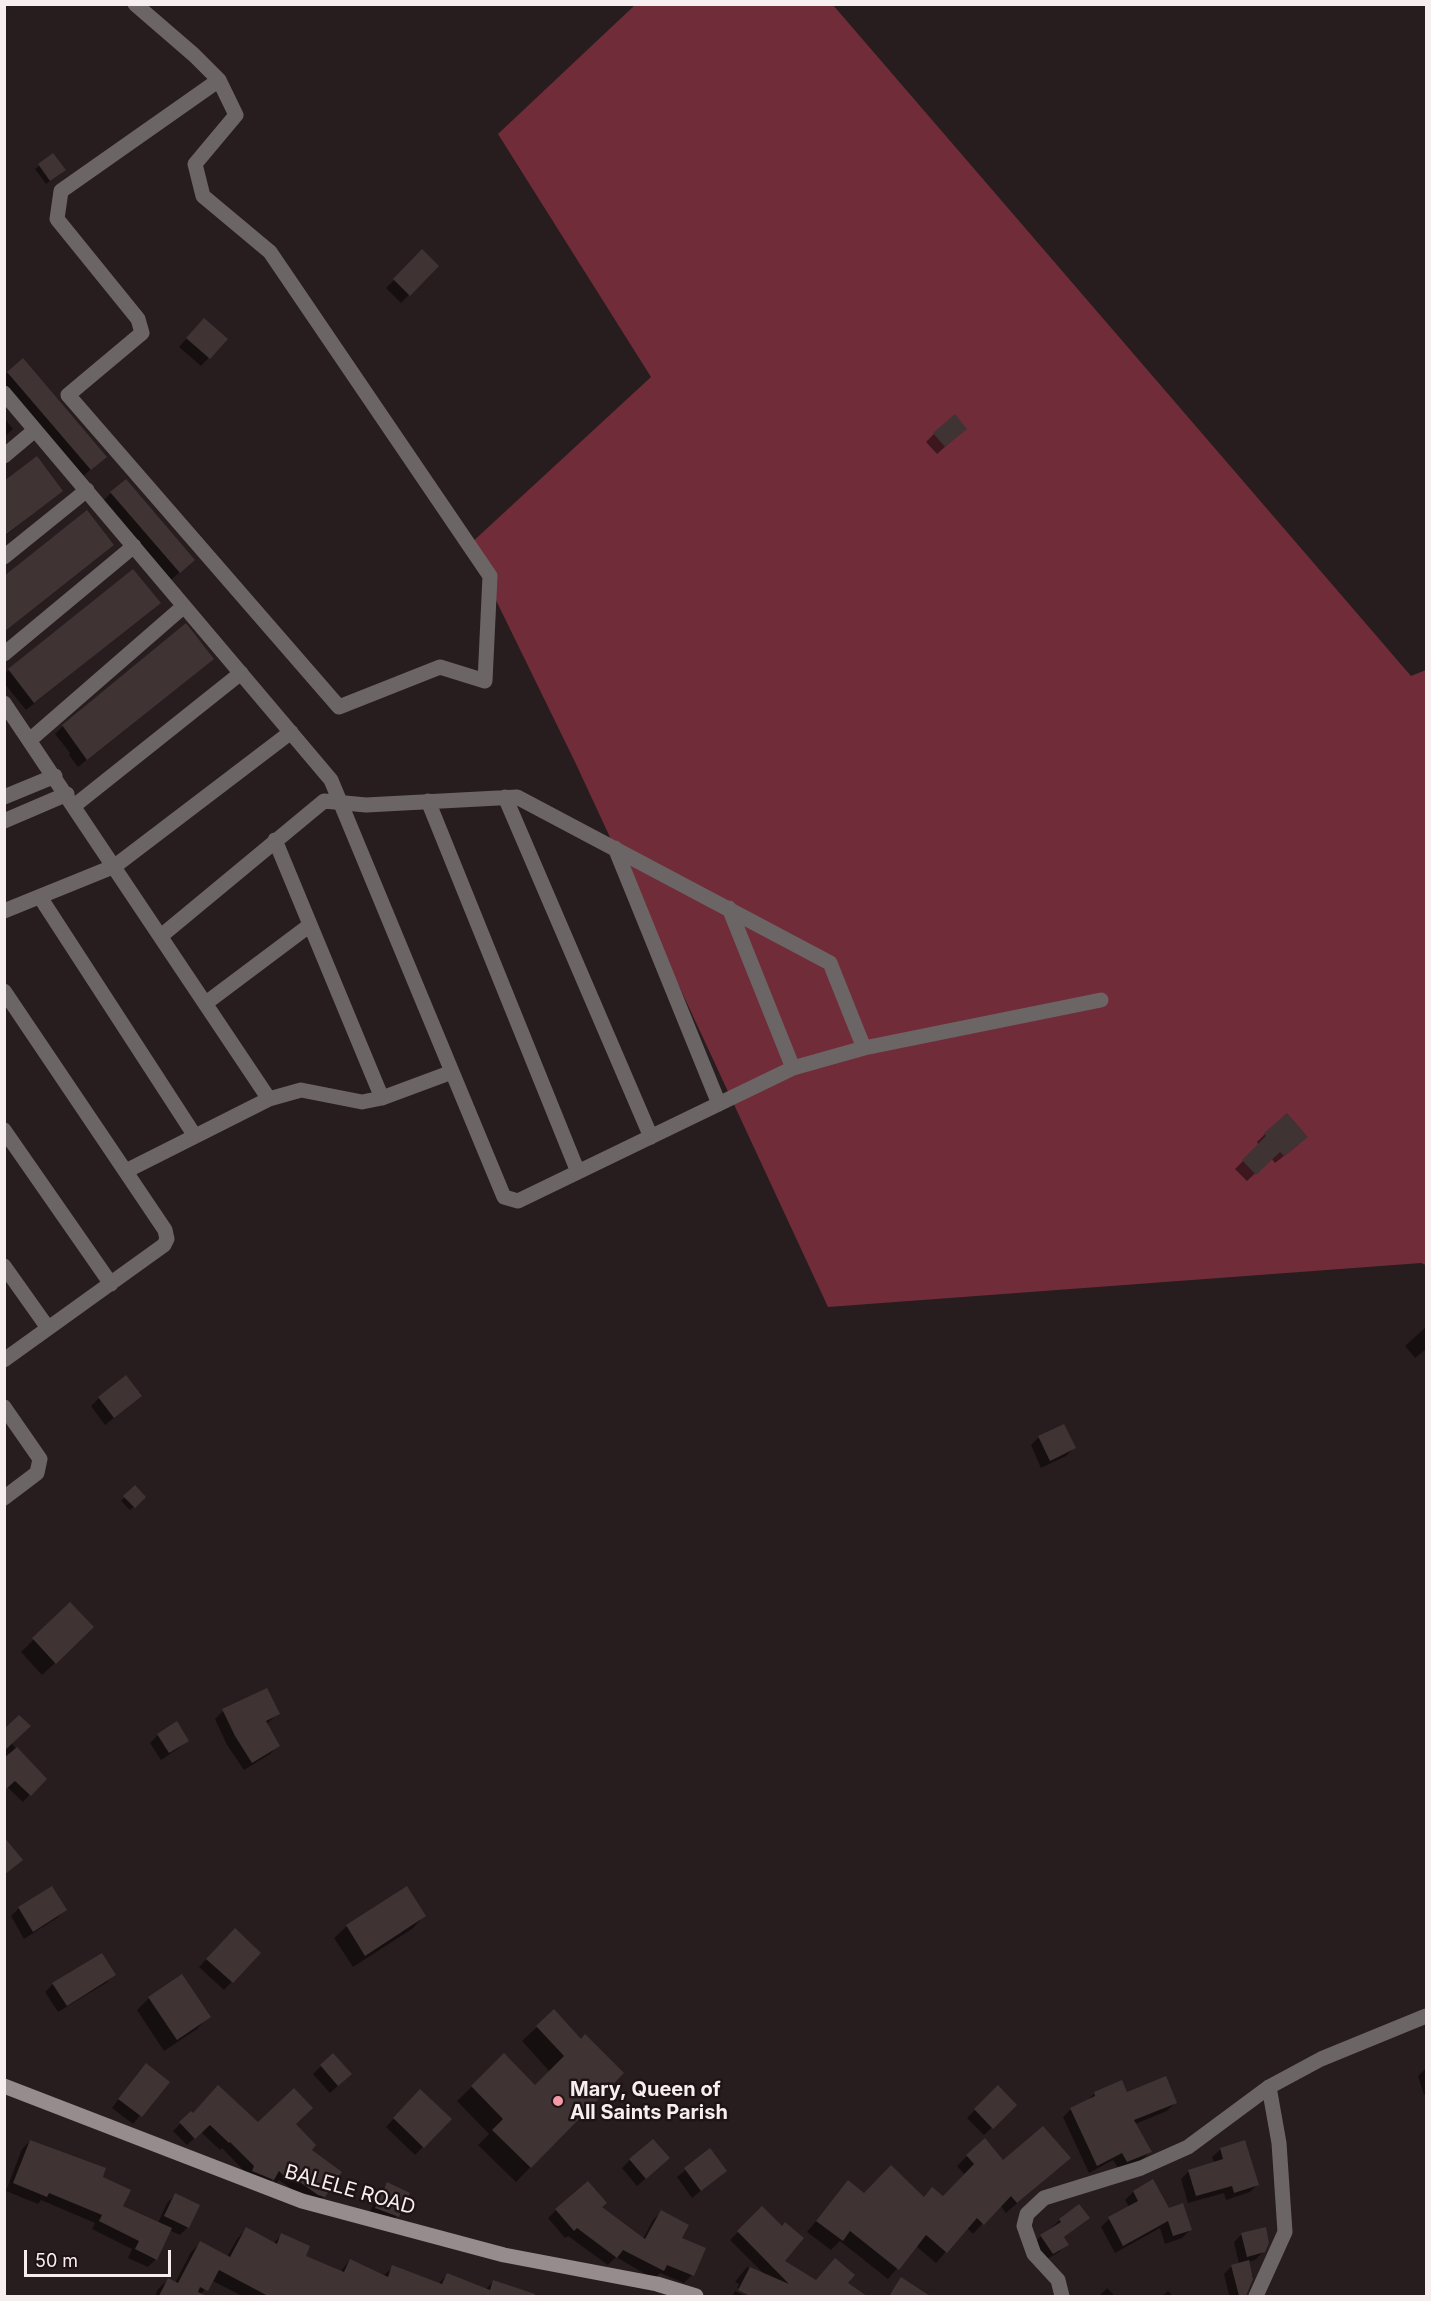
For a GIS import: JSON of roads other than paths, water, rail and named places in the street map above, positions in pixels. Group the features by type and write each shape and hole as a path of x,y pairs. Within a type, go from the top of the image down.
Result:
{"street":[{"path":"135,4 219,80 236,116 195,164 203,196 270,252 490,576 486,681 440,667 339,707 68,394 142,333 138,318 57,219 61,191 219,80"},
{"path":"4,393 331,780 504,1197 518,1201 793,1068 864,1048 1101,1000"},
{"path":"4,456 35,430"},
{"path":"4,557 87,490"},
{"path":"4,654 134,546"},
{"path":"30,739 184,606"},
{"path":"4,821 71,800 241,673"},
{"path":"4,703 269,1099"},
{"path":"4,911 115,866 291,732"},
{"path":"4,797 55,776"},
{"path":"161,936 324,801 366,805 517,796 831,963 864,1048"},
{"path":"505,797 651,1137"},
{"path":"428,801 578,1172"},
{"path":"275,840 382,1098"},
{"path":"615,848 719,1104"},
{"path":"40,897 195,1136"},
{"path":"729,908 793,1068"},
{"path":"206,1003 310,925"},
{"path":"4,991 165,1230 167,1239 164,1245 4,1360"},
{"path":"126,1171 269,1099 301,1090 362,1102 382,1098 452,1072"},
{"path":"4,1130 111,1284"},
{"path":"4,1266 48,1328"},
{"path":"4,1407 40,1459 37,1473 4,1498"},
{"path":"1062,2296 1058,2280 1034,2254 1024,2226 1027,2214 1044,2198 1141,2168 1188,2146 1269,2087 1321,2059 1426,2016"},
{"name":"BALELE ROAD","path":"4,2086 302,2201 504,2255 657,2284 696,2296"},
{"path":"1256,2296 1285,2232 1279,2143 1269,2087"}],"place":[{"name":"Mary, Queen of All Saints Parish","path":"558,2101"}]}
